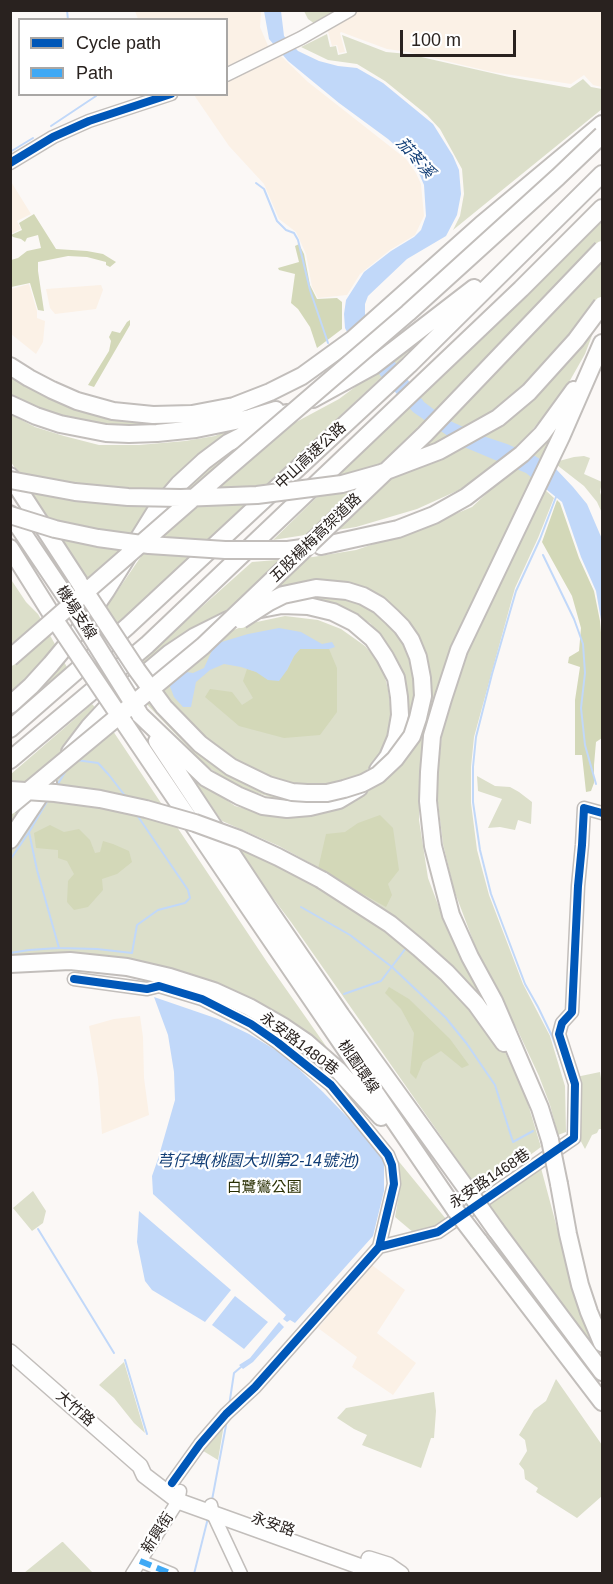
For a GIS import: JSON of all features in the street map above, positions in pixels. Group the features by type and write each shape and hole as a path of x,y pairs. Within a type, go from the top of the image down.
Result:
{"highway":[{"path":"10,366 29,378 77,401 113,411 153,416 192,414 234,406 270,392 302,376 353,339 481,225 603,124"},
{"path":"10,658 408,313 603,135"},
{"path":"10,705 38,679 80,628 155,512 204,460 228,443 373,366 472,290 603,167"},
{"name":"中山高速公路","path":"10,729 128,626 409,365 603,174"},
{"name":"中山高速公路","path":"10,760 147,645 603,208"},
{"name":"五股楊梅高架道路","path":"10,806 203,646 425,434 603,249"},
{"path":"10,478 75,492 128,497 181,498 257,495 342,484 381,473 439,451 498,418 529,392 576,340 603,305"},
{"path":"10,514 55,530 98,538 149,545 225,550 288,550 321,546 398,530 434,515 466,497 522,454 542,434 600,348"},
{"path":"600,348 561,437 459,650 432,736 428,801 433,846 451,915 494,1001 540,1108 550,1140 580,1285 603,1344"},
{"path":"10,404 36,416 83,430 129,434 156,433 196,429 250,418 333,389"},
{"path":"10,478 153,693 183,728 231,767 268,785 292,792 327,793 363,783 378,775 395,759 412,736 423,696 417,657 411,640 402,627 379,605 363,596 347,591 316,588 283,595 268,602 203,646"},
{"name":"機場支線","path":"10,514 74,609 139,714"},
{"name":"機場支線","path":"10,548 125,724"},
{"path":"10,565 53,616"},
{"path":"10,840 61,764 114,700 170,653 194,637 250,611 282,605 308,606 333,612 353,622 373,639 396,678 400,715 396,738 388,757 376,773 356,790 339,800 310,807 287,809 263,806 206,778 139,714"},
{"name":"桃園環線","path":"139,714 362,1044 496,1230 603,1372"},
{"name":"桃園環線","path":"125,724 456,1211 603,1402"},
{"path":"10,790 100,799 195,823 239,839 322,880 390,924 447,974 487,1018 529,1082"},
{"path":"10,964 70,961 127,967 170,976 214,991 249,1007 306,1042 338,1070 430,1173"}],"main road":[{"name":"大竹路","path":"10,1352 145,1466"},
{"name":"永安路","path":"145,1466 177,1492 212,1509 381,1574"},
{"name":"永安路","path":"212,1509 388,1566 401,1574"}],"street":[{"path":"228,74 301,38 350,10"},
{"path":"10,163 53,137 89,121 165,96"},
{"name":"永安路1468巷","path":"379,1247 438,1232 574,1138 575,1084 559,1034 562,1023 572,1012 584,808 602,813"},
{"name":"永安路1480巷","path":"74,979 147,989 159,986 202,999 260,1030 331,1085 388,1155 392,1165 394,1184 379,1247"},
{"path":"177,1492 200,1444 226,1414 255,1387 298,1334 379,1247"},
{"name":"新興街","path":"132,1574 177,1492"},
{"path":"212,1509 241,1574"},
{"path":"140,1561 172,1574"}],"shaded area":[{"path":"135,11 261,11 260,27 269,48 228,66 228,18 138,18"},
{"path":"357,11 602,11 602,87 593,85 584,75 571,84 492,72 387,49 341,32 345,52 339,53 337,45 332,46 327,28"},
{"path":"281,56 308,82 406,159 416,173 421,184 424,216 415,235 390,250 360,274 347,295 318,298 312,287 306,254 296,232 279,219 264,184 229,146 195,96 228,96 228,82"},
{"path":"10,180 31,214 17,221 21,229 11,234"},
{"path":"29,284 37,318 45,321 43,342 36,354 11,334 11,289"},
{"path":"101,285 103,290 96,309 55,314 50,308 46,289"},
{"path":"140,1016 149,1115 102,1134 98,1079 89,1026 114,1019"},
{"path":"372,1265 405,1290 377,1333 416,1363 393,1395 352,1367 357,1357 318,1328"}],"green space":[{"path":"304,11 339,11 315,24 308,19"},
{"path":"327,34 330,47 336,46 338,55 347,53 342,35 386,52 408,54 509,77 570,88 583,79 591,87 602,89 602,109 453,230 460,216 464,194 462,169 440,129 427,115 385,81 357,64 328,60 301,47"},
{"path":"34,214 56,249 103,254 116,262 110,267 106,265 106,262 87,257 68,256 38,262 44,311 38,310 30,283 11,287 11,260 27,251 41,248 38,235 27,238 25,242 11,235 22,230 19,223"},
{"path":"602,218 602,309 585,354 564,391 524,440 459,490 417,509 356,527 273,540"},
{"path":"299,244 304,254 310,285 317,299 337,298 342,302 342,329 317,348 310,327 291,303 295,274 278,268 299,262 295,246"},
{"path":"130,320 130,325 94,387 88,385 109,351 111,341 109,337 112,331 120,333"},
{"path":"435,327 104,637 94,625 140,558 167,511 194,482 235,449 298,421 339,399"},
{"path":"10,376 52,400 89,414 124,421 197,421 168,425 117,427 71,420 25,404 11,396"},
{"path":"10,414 35,427 99,445 139,445 185,441 215,436 234,427 234,433 207,447 169,483 146,512 96,592 11,462"},
{"path":"555,430 467,612 444,666 426,732 420,783 419,820 428,878 446,926 484,995 480,1000 374,905 310,863 279,846 222,821 187,771 235,806 265,814 300,817 329,812 366,793 388,776 409,722 409,701 405,676 394,653 370,623 341,608 232,608 201,623 144,665 141,661 252,562 313,557 356,550 424,527 472,507"},
{"path":"584,456 590,458 584,474 602,482 600,492 602,513 597,502 584,486 557,465 559,461"},
{"path":"544,489 554,498 515,588 474,737 471,803 477,850 489,895 523,984 550,1036 565,1086 566,1132 558,1135 539,1076 517,1029 483,967 454,890 443,844 438,803 438,771 442,735 451,699 473,640"},
{"path":"557,500 594,591 600,621 602,738 596,742 594,783 591,791 586,792 582,755 575,755 575,700 580,667 568,663 569,657 579,651 581,628 572,596 542,542"},
{"path":"10,578 26,602 38,614 56,646 11,693"},
{"path":"285,616 318,620 341,629 365,646 382,666 388,689 391,712 388,734 380,756 366,771 316,799 280,800 232,784 204,764 136,693 194,645 252,623"},
{"path":"300,649 329,649 337,668 337,712 320,735 284,738 239,726 205,697 210,689 232,692 242,705 253,698 243,681 247,669 257,672 268,680 287,670"},
{"path":"63,660 68,669 11,719 11,713 33,694"},
{"path":"92,704 98,710 11,834 11,774"},
{"path":"105,719 267,962 328,1049 325,1051 209,983 138,961 59,956 11,959 10,852 66,764"},
{"path":"477,776 495,786 510,787 532,802 531,824 518,820 515,830 500,827 488,828 502,799 478,791"},
{"path":"380,815 393,828 399,870 388,884 392,895 386,907 318,869 326,834 345,832 358,823"},
{"path":"50,825 64,832 79,829 90,840 95,853 100,852 103,841 129,851 132,862 117,874 102,879 103,890 88,907 74,910 67,902 68,881 74,874 67,861 58,858 58,850 36,848 34,833"},
{"path":"231,843 295,871 358,908 425,960 465,999 504,1050 524,1091 541,1147 480,1192 291,922"},
{"path":"389,987 409,999 450,1039 469,1065 462,1068 441,1051 423,1062 416,1079 410,1073 414,1033 401,1009 385,993"},
{"path":"600,1072 602,1129 592,1135 585,1149 577,1134 576,1077"},
{"path":"396,1158 446,1219 430,1229 414,1233 395,1217 400,1188"},
{"path":"541,1168 564,1254 595,1341 588,1342 487,1205"},
{"path":"33,1191 46,1211 43,1223 32,1231 13,1208"},
{"path":"124,1362 145,1433 114,1398 99,1385"},
{"path":"556,1379 602,1445 602,1496 577,1518 536,1492 538,1488 525,1479 524,1470 519,1464 527,1451 525,1440 519,1435 534,1410 546,1401"},
{"path":"434,1392 436,1411 434,1438 431,1438 421,1468 362,1445 367,1435 337,1418 346,1408"},
{"path":"225,1418 218,1460 200,1449"},
{"path":"62,1542 93,1573 24,1573"}],"water":[{"name":"茄苳溪","path":"264,11 281,11 284,36 298,51 319,61 357,68 383,83 433,124 453,156 459,170 461,194 457,215 446,236 407,259 368,296 365,316 373,332 424,402 448,420 535,456 556,469 587,504 602,539 602,626 596,591 581,557 562,502 526,473 464,447 413,412 355,347 345,328 346,300 364,272 421,230 426,216 424,185 408,157 288,61 269,39"},
{"path":"279,628 301,632 322,644 332,642 335,647 300,649 279,681 268,680 256,672 224,664 210,670 196,682 191,707 183,707 174,697 169,684 175,674 193,673 204,668 215,644"},
{"name":"芎仔埤(桃園大圳第2-14號池)","path":"154,997 218,1019 284,1055 384,1155 384,1191 373,1236 295,1323 283,1319 286,1315 153,1194 152,1176 175,1100 174,1072 168,1035"},
{"name":"芎仔埤(桃園大圳第2-14號池)","path":"139,1211 231,1290 205,1322 152,1290 145,1281 137,1242"},
{"path":"235,1296 268,1322 244,1349 212,1325"},
{"path":"279,1322 284,1327 253,1362 243,1369 239,1365 250,1358"}],"waterway":[{"path":"67,10 68,18"},
{"path":"51,126 96,96"},
{"path":"10,152 33,138"},
{"path":"256,183 264,189 277,221 286,230 294,233 298,240 310,290 328,343"},
{"path":"556,497 516,591 492,674 476,737 473,802 480,850 491,894 525,984 552,1036 566,1075"},
{"path":"543,555 574,619 583,644 585,673 581,708 585,745 596,784"},
{"path":"76,760 98,763 126,797"},
{"path":"56,787 67,769"},
{"path":"29,832 48,800"},
{"path":"10,860 29,832 59,948 132,953 137,925 158,910 185,903 190,898 188,890 137,815"},
{"path":"301,907 350,935 392,967 446,1018 495,1085 513,1142 533,1131"},
{"path":"10,953 58,948"},
{"path":"344,994 381,981 406,948"},
{"path":"38,1229 114,1353"},
{"path":"125,1360 147,1434"},
{"path":"229,1406 234,1373 241,1367"},
{"path":"212,1500 227,1420"},
{"path":"194,1574 208,1518"}],"marked path":[{"path":"140,1561 172,1574"}],"cycle path":[{"path":"10,163 53,137 89,121 165,96"},
{"path":"172,1483 200,1444 226,1414 255,1387 379,1247 438,1232 574,1138 575,1084 559,1034 562,1023 572,1012 584,808 602,813"},
{"path":"74,979 147,989 159,986 202,999 251,1024 331,1085 388,1155 392,1165 394,1184 379,1247"}],"park label":[{"name":"白鷺鸞公園","path":"264,1188"}]}
